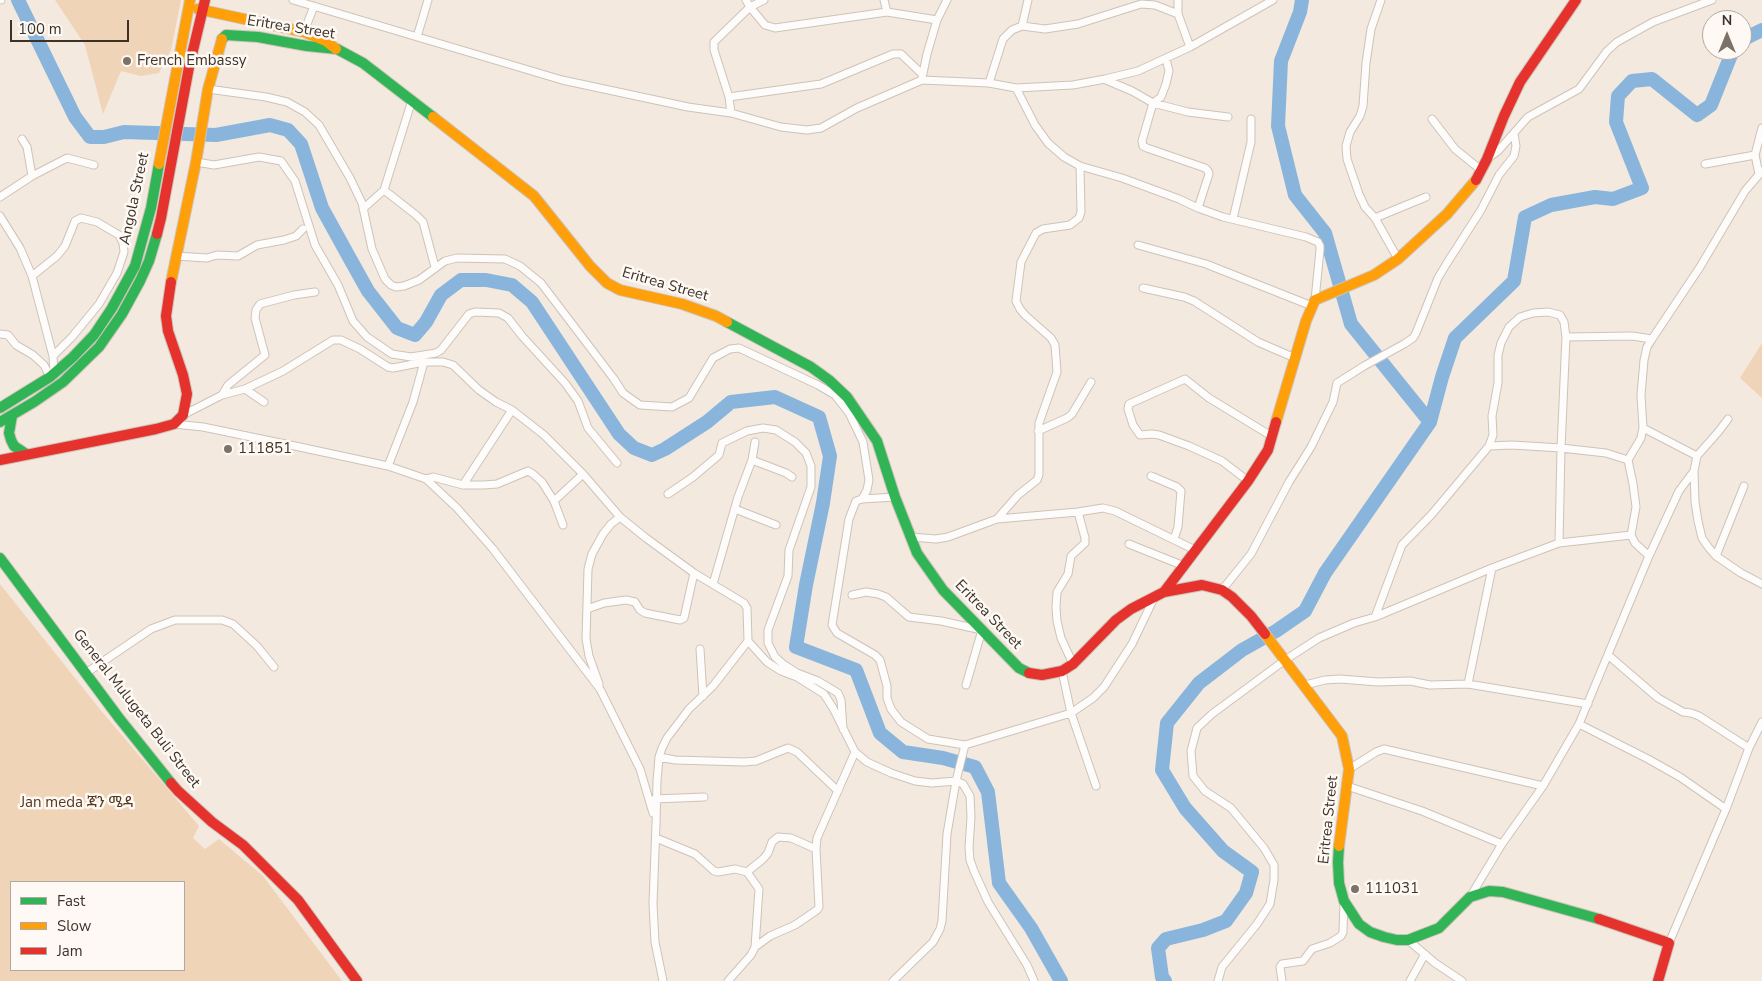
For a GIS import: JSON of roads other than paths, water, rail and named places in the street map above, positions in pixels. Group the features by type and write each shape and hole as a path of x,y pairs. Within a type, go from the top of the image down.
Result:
{"main road":[{"path":"1160,594 1184,566 1248,481 1268,450 1313,303 1332,292 1351,286 1383,270 1398,259 1452,208 1474,183 1487,159 1520,82 1576,0"},
{"path":"189,3 204,5 304,32 326,41 337,50"},
{"name":"Angola Street","path":"0,406 18,398 76,362 112,308 135,266 151,208 189,3"},
{"path":"0,422 62,382 76,362 99,347 122,314 149,261 161,218 189,67 204,5"},
{"name":"Eritrea Street","path":"208,89 222,40 226,35 258,37 337,50 363,63 534,196 590,266 607,283 620,290 682,304 716,316 811,367 847,396 877,441 911,537 921,559 942,590 1019,668 1028,673 1042,675 1062,671 1073,664 1116,620 1131,609 1160,594 1202,585 1222,590 1232,597 1251,616 1342,736 1349,769 1338,862 1344,900 1359,924 1370,932 1397,940 1408,940"},
{"path":"0,460 156,429 174,424 183,415 187,394 168,331 166,316 168,295 196,162 208,89"},
{"path":"12,416 9,433 11,440 14,446 26,454"},
{"name":"General Mulugeta Buli Street","path":"0,558 119,718 178,791 212,822 243,845 298,900 357,981"},
{"path":"1408,940 1439,928 1470,897 1489,891 1502,892 1578,912 1669,943 1658,981"}],"street":[{"path":"293,0 562,80 688,107 731,113 781,127 807,130 820,128 922,77 989,83 1016,88 1073,85 1105,80 1138,71 1166,60 1273,0"},
{"path":"417,37 428,0"},
{"path":"731,113 729,98 714,50 714,42 748,4 764,0"},
{"path":"884,0 887,12"},
{"path":"922,77 937,20 947,0"},
{"path":"1022,26 1028,0"},
{"path":"1178,0 1178,14 1190,47"},
{"path":"1381,0 1371,29 1363,106 1360,116 1350,132 1346,146 1347,159 1358,194 1365,207 1375,218 1398,259"},
{"path":"1487,159 1498,151 1528,117 1578,89 1607,51 1617,42 1653,22 1712,0"},
{"path":"748,4 765,25 775,28 887,12 937,20"},
{"path":"989,83 1003,39 1012,30 1022,26 1045,29 1078,24 1141,4 1155,5 1178,14"},
{"path":"304,32 314,6"},
{"path":"729,98 821,84 893,54 901,54 922,77"},
{"path":"1166,60 1169,71 1166,84 1162,97 1153,103 1142,141 1143,146 1205,168 1208,171 1209,174 1198,208"},
{"path":"1105,80 1132,91 1153,103 1188,112 1228,117"},
{"path":"1016,88 1035,125 1048,143 1064,157 1080,166 1122,178 1198,208 1233,219 1306,237 1318,242 1320,250 1313,303 1206,264 1138,245"},
{"path":"208,89 266,96 287,102 305,112 319,125 362,203 372,248 385,279 396,287 420,280 445,261 457,258 505,259 520,266 541,283 623,393 640,405 672,407 689,398 712,358 730,349 739,348 818,385 834,395 850,413 863,442 869,480 867,490 862,499"},
{"path":"365,207 384,190 412,100"},
{"path":"1233,219 1251,142 1252,119"},
{"path":"1432,119 1455,149 1481,170"},
{"path":"1649,556 1635,542 1631,535 1636,507 1634,484 1628,460 1641,438 1643,428 1641,395 1647,348 1700,266 1745,191 1760,172 1755,155 1762,128"},
{"path":"1222,590 1251,554 1289,482 1311,447 1333,402 1337,384 1413,338 1443,270 1481,210 1499,175 1514,156 1516,146 1514,134"},
{"path":"22,140 27,146 32,176"},
{"path":"1705,164 1755,155"},
{"path":"196,162 214,165 259,157 281,161 294,181 315,246 338,285 353,321 367,338 392,354 411,357 436,353 441,350 469,314 474,312 500,313 508,318 565,383 578,401 588,428 616,462"},
{"path":"0,197 32,176 67,158 94,165"},
{"path":"997,519 1018,496 1037,480 1039,475 1039,423 1057,372 1055,346 1051,338 1020,309 1016,301 1021,262 1036,233 1043,229 1070,225 1079,218 1081,212 1080,166"},
{"path":"384,190 423,222 435,267"},
{"path":"1375,218 1426,197"},
{"path":"0,216 20,248 32,276 53,356 52,376"},
{"path":"32,276 57,256 65,246 75,221 81,218 97,222 119,235 123,243 124,252 117,273 100,304 72,338 53,356"},
{"path":"176,256 207,258 217,255 238,256 257,245 296,236 303,229"},
{"path":"1142,288 1194,301 1258,342 1295,358"},
{"path":"222,396 228,385 265,354 255,318 256,310 260,304 294,295 315,292"},
{"path":"1375,617 1402,544 1432,514 1489,446 1493,435 1492,416 1498,384 1497,366 1501,343 1509,326 1520,317 1533,313 1548,312 1560,315 1564,322 1566,337 1559,544"},
{"path":"0,334 8,335 16,345 33,355 52,376"},
{"path":"1566,337 1632,336 1652,339"},
{"path":"183,415 222,396 245,389 283,371 333,340 341,340 360,349 388,367 393,368 424,362 443,362 453,365 479,390 512,410 544,435 583,474 620,517 694,573 744,602 747,608 748,642 733,662 689,709 667,738 659,757 655,799 656,838 653,904 654,933 663,981"},
{"path":"388,466 413,402 424,362"},
{"path":"1248,481 1222,461 1188,446 1159,435 1140,435 1133,425 1128,409 1129,404 1185,379 1209,398 1273,437"},
{"path":"1038,431 1068,418 1091,382"},
{"path":"245,389 264,402"},
{"path":"463,486 512,410"},
{"path":"1728,419 1697,456 1694,471 1698,521 1702,538 1716,556 1741,573 1762,584"},
{"path":"174,424 203,427 388,466 426,479 457,508 494,549 600,689"},
{"path":"668,494 719,455 722,443 747,431 763,428 776,430 795,442 806,453 811,466 811,487 789,550 788,576 768,630 768,643 775,657 783,664 838,693 842,700 843,729"},
{"path":"1643,428 1697,456"},
{"path":"714,584 742,483 752,460 755,442"},
{"path":"1489,446 1512,445 1561,448 1606,453 1628,460"},
{"path":"752,460 792,476"},
{"path":"426,479 432,477 463,486 497,484 528,471 542,482 554,501 563,525"},
{"path":"1470,897 1502,844 1543,786 1578,724 1649,556 1679,491 1694,471"},
{"path":"554,501 583,474"},
{"path":"1151,476 1177,487 1181,491 1178,527 1174,539"},
{"path":"1716,556 1744,486"},
{"path":"867,490 876,498"},
{"path":"896,497 856,501 849,519 832,625 834,630 846,639 875,655 880,660 891,709 901,722 928,739 964,748 1071,713 1094,698 1104,687 1132,644 1160,594"},
{"path":"911,537 936,539 948,537 997,519 1103,508 1115,511 1195,550"},
{"path":"735,509 776,525"},
{"path":"1073,664 1061,638 1056,607 1057,592 1068,574 1071,556 1085,543 1078,512"},
{"path":"620,517 607,529 592,554 588,569 586,639 589,656 600,689 640,769 656,826"},
{"path":"1218,981 1222,967 1270,904 1274,880 1274,865 1264,848 1230,808 1205,790 1193,776 1191,751 1197,728 1212,714 1285,660 1319,638 1354,622 1375,617 1492,568 1559,544 1631,535"},
{"path":"1129,544 1184,566"},
{"path":"1468,684 1492,568"},
{"path":"587,609 604,603 626,600 635,602 640,610 645,613 680,620 684,618 694,573"},
{"path":"852,595 866,592 878,594 886,597 909,617 941,621 982,630 966,685"},
{"path":"86,673 151,629 175,620 222,620 233,624 257,646 274,667"},
{"path":"748,642 768,662 781,671 797,677 824,694 834,708 855,752 867,762 878,768 915,781 956,781 964,784 970,796 970,860 988,902 1023,958 1034,981"},
{"path":"700,649 703,696"},
{"path":"1608,655 1658,698 1683,712 1699,716 1749,748"},
{"path":"1062,671 1071,713 1096,786"},
{"path":"1305,685 1324,680 1340,679 1378,682 1410,681 1430,684 1468,684 1588,704"},
{"path":"1578,724 1680,777 1726,809"},
{"path":"1669,943 1726,809 1749,748 1761,727"},
{"path":"659,757 675,760 744,762 756,761 788,748 797,752 838,791"},
{"path":"893,981 933,942 940,929 947,834 964,748"},
{"path":"1349,769 1384,749 1543,786"},
{"path":"755,947 770,936 795,925 820,907 817,838 855,752"},
{"path":"1347,786 1422,811 1502,844"},
{"path":"655,799 704,797"},
{"path":"746,872 763,859 768,853 772,842 778,837 791,838 816,849"},
{"path":"656,838 695,854 718,872 735,869 746,872 759,890 755,947 751,955 728,981"},
{"path":"1282,981 1280,967 1282,964 1303,961 1312,949 1330,943 1341,936 1343,932 1344,900"},
{"path":"1408,940 1462,981"},
{"path":"1410,981 1425,954"}],"waterway":[{"path":"18,0 75,117 90,137 104,137 124,132 216,135 270,125 288,130 301,144 322,208 368,291 397,328 415,335 426,322 441,295 461,280 486,280 512,285 532,302 619,434 634,448 652,455 665,449 707,422 731,402 775,397 819,417 830,456 796,647 856,670 880,733 903,752 943,758 975,767 988,792 999,883 1031,928 1061,981"},
{"path":"1302,0 1300,12 1281,61 1278,126 1295,195 1325,233 1351,324 1430,422"},
{"path":"1752,35 1762,30"},
{"path":"1165,981 1162,977 1158,948 1166,939 1203,930 1226,921 1246,893 1252,872 1223,851 1185,808 1162,770 1167,723 1199,683 1242,650 1276,631 1305,611 1325,573 1430,422 1455,338 1514,281 1525,217 1551,205 1595,197 1613,199 1642,188 1616,122 1618,96 1632,81 1652,79 1697,115 1711,105 1729,60"}],"place":[{"name":"French Embassy","path":"127,61"},
{"name":"111851","path":"228,449"},
{"name":"111031","path":"1355,889"}],"park label":[{"name":"Jan meda ጃን ሜዳ","path":"77,803"}]}
